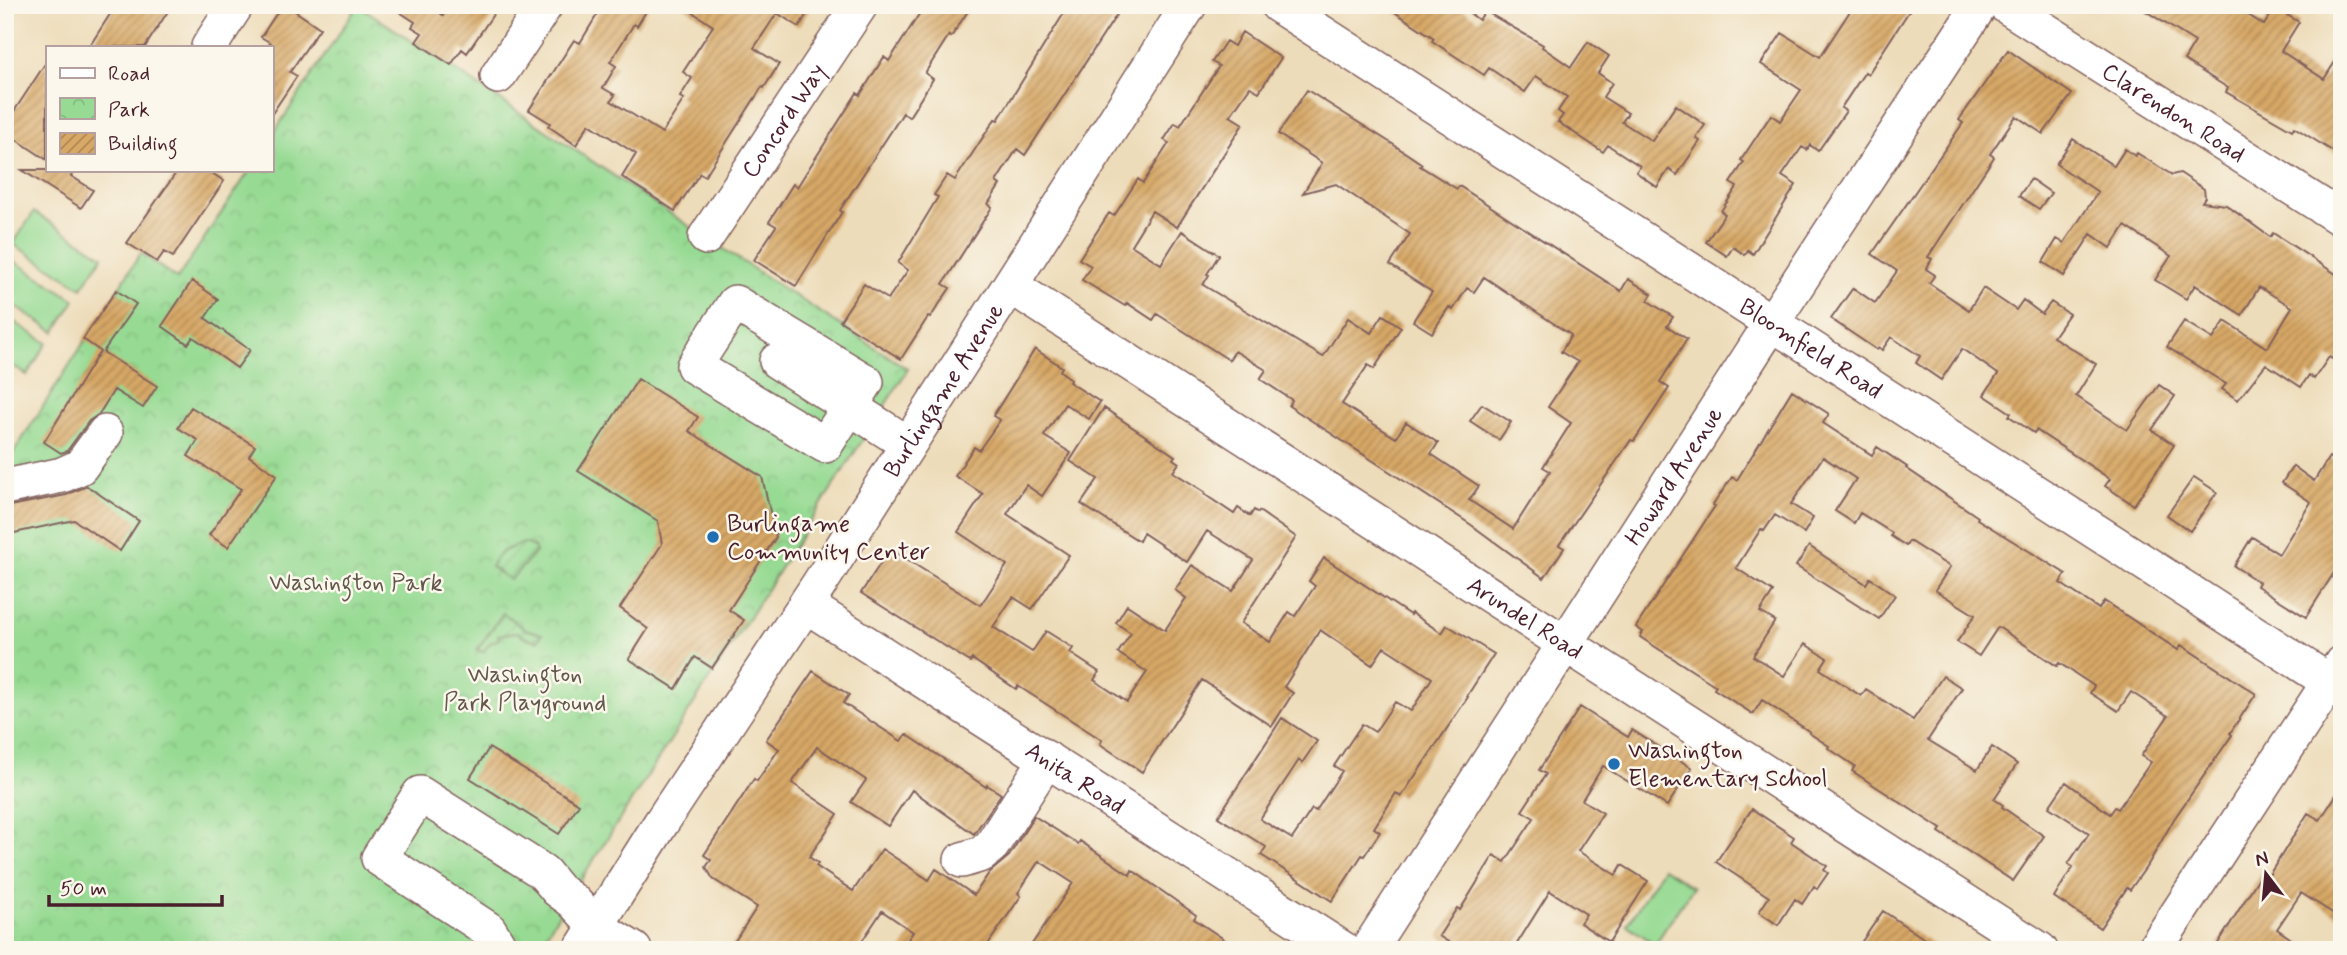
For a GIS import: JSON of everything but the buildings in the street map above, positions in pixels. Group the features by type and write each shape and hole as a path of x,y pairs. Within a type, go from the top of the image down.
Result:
{"street":[{"path":"210,46 236,5"},
{"path":"498,76 545,5"},
{"name":"Concord Way","path":"706,236 860,5"},
{"name":"Burlingame Avenue","path":"589,938 660,823 806,605 1189,5"},
{"name":"Bloomfield Road","path":"1278,5 1772,323 2338,678"},
{"name":"Howard Avenue","path":"1368,950 1980,5"},
{"name":"Clarendon Road","path":"2005,5 2342,219"},
{"name":"Arundel Road","path":"1011,286 2040,950"},
{"path":"735,303 866,382 850,406 825,445 694,366 735,303"},
{"path":"777,361 908,444"},
{"path":"5,487 62,475 80,467 105,433"},
{"name":"Anita Road","path":"806,605 1344,950"},
{"path":"2154,950 2338,678"},
{"path":"962,860 982,854 992,845 1047,759"},
{"path":"501,950 489,930 379,858 420,794 543,872 558,890 573,901 589,938 634,950"}],"green space":[{"name":"Washington Park","path":"358,5 908,369 536,950 5,950 5,466 141,253 177,279 249,172 273,172 273,134"},
{"path":"34,212 103,256 82,288 13,244"},
{"path":"6,256 75,300 55,332 5,300"},
{"path":"5,316 47,343 27,375 5,361"},
{"path":"525,543 534,547 536,552 510,580 491,567 501,553"},
{"path":"503,613 525,629 542,634 537,641 520,635 519,632 498,635 499,639 490,643 483,652 477,650"},
{"path":"1663,868 1693,887 1655,944 1627,925"}],"place":[{"name":"Burlingame Community Center","path":"713,537"},
{"name":"Washington Elementary School","path":"1614,764"}],"park label":[{"name":"Washington Park Playground","path":"525,688"}]}
